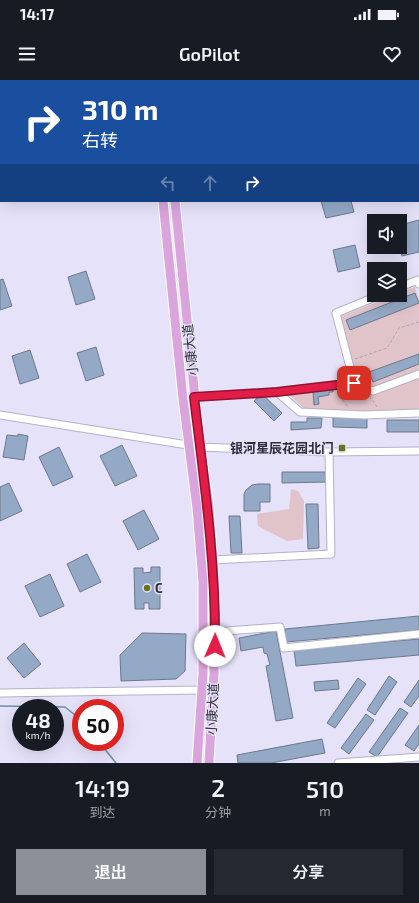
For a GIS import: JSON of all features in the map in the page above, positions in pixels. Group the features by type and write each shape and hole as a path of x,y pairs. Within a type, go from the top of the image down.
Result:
{"main road":[{"name":"小康大道","path":"163,202 188,445 197,508 203,582 202,690 197,763"},
{"name":"小康大道","path":"175,202 194,397 209,507 213,560 215,632 209,763"}],"street":[{"path":"407,285 419,281"},
{"path":"354,383 336,313 367,300"},
{"path":"194,397 277,392 354,383 369,393 419,374"},
{"path":"277,392 300,412 378,414 419,413"},
{"path":"0,415 200,447 330,452 419,451"},
{"path":"213,560 331,554 330,452"},
{"path":"215,632 280,627 284,648 419,634"},
{"path":"0,693 202,690"},
{"path":"338,763 419,757"}],"path":[{"path":"349,361 387,348 399,328 419,322"},
{"path":"346,389 342,393 342,399 349,408"},
{"path":"369,393 377,406 378,414"}],"shaded area":[{"path":"415,287 419,302 419,410 365,412 306,410 284,390 356,385 339,317 377,302 407,302 407,290"},
{"path":"291,489 298,491 304,501 303,539 287,541 258,526 257,514 289,509"}],"building":[{"path":"321,202 351,202 354,212 326,218"},
{"path":"419,220 419,252 402,256 401,254 407,254 407,223"},
{"path":"355,245 360,267 338,272 333,250"},
{"path":"86,271 95,299 76,305 68,277"},
{"path":"3,279 12,306 0,310 0,280"},
{"path":"415,293 419,303 350,330 346,320 392,302 407,302 407,296"},
{"path":"96,347 104,375 86,381 77,353"},
{"path":"30,350 39,378 20,384 12,356"},
{"path":"419,354 419,364 373,382 369,372"},
{"path":"333,389 333,392 329,392 329,395 318,397 319,404 314,405 313,391"},
{"path":"262,394 282,413 274,421 254,401"},
{"path":"333,416 367,417 367,428 333,427"},
{"path":"307,418 322,418 321,428 291,430 291,422 307,422"},
{"path":"387,420 419,420 419,432 387,432"},
{"path":"18,434 28,436 24,460 3,457 7,435 18,436"},
{"path":"122,445 137,476 115,486 100,456"},
{"path":"59,447 73,477 53,486 39,457"},
{"path":"282,472 325,472 326,482 282,483"},
{"path":"9,483 22,511 0,521 0,487"},
{"path":"270,484 270,502 260,502 260,511 244,511 244,494 246,490 252,485"},
{"path":"306,504 318,504 319,548 308,549"},
{"path":"144,510 159,539 138,550 123,521"},
{"path":"229,516 240,516 242,553 231,553"},
{"path":"87,554 101,582 80,592 67,564"},
{"name":"C","path":"151,567 160,567 160,609 149,609 149,603 144,603 144,609 135,609 134,568 143,568 143,573 151,572"},
{"path":"50,574 64,606 40,617 25,586"},
{"path":"419,616 419,630 286,642 285,629"},
{"path":"276,631 293,718 276,721 266,666 270,665 267,654 264,653 263,647 241,651 239,638"},
{"path":"142,633 186,634 185,671 176,679 121,681 120,655"},
{"path":"419,639 419,655 296,666 294,650"},
{"path":"24,643 41,664 24,678 7,658"},
{"path":"389,676 397,682 375,715 367,710"},
{"path":"358,678 366,684 335,728 327,723"},
{"path":"338,680 339,689 315,691 314,682"},
{"path":"419,680 419,696 411,707 404,702"},
{"path":"400,708 408,713 377,757 369,752"},
{"path":"366,714 374,720 349,754 341,748"},
{"path":"419,725 419,744 414,751 405,745"},
{"path":"322,739 325,753 271,763 238,763 237,755"}],"waterway":[{"path":"0,706 65,707 72,713"},
{"path":"106,751 116,763"}],"place":[{"name":"银河星辰花园北门","path":"342,448"},
{"name":"C","path":"147,588"}],"route":[{"path":"215,646 214,581 209,507 194,397 277,392 354,383"}]}
